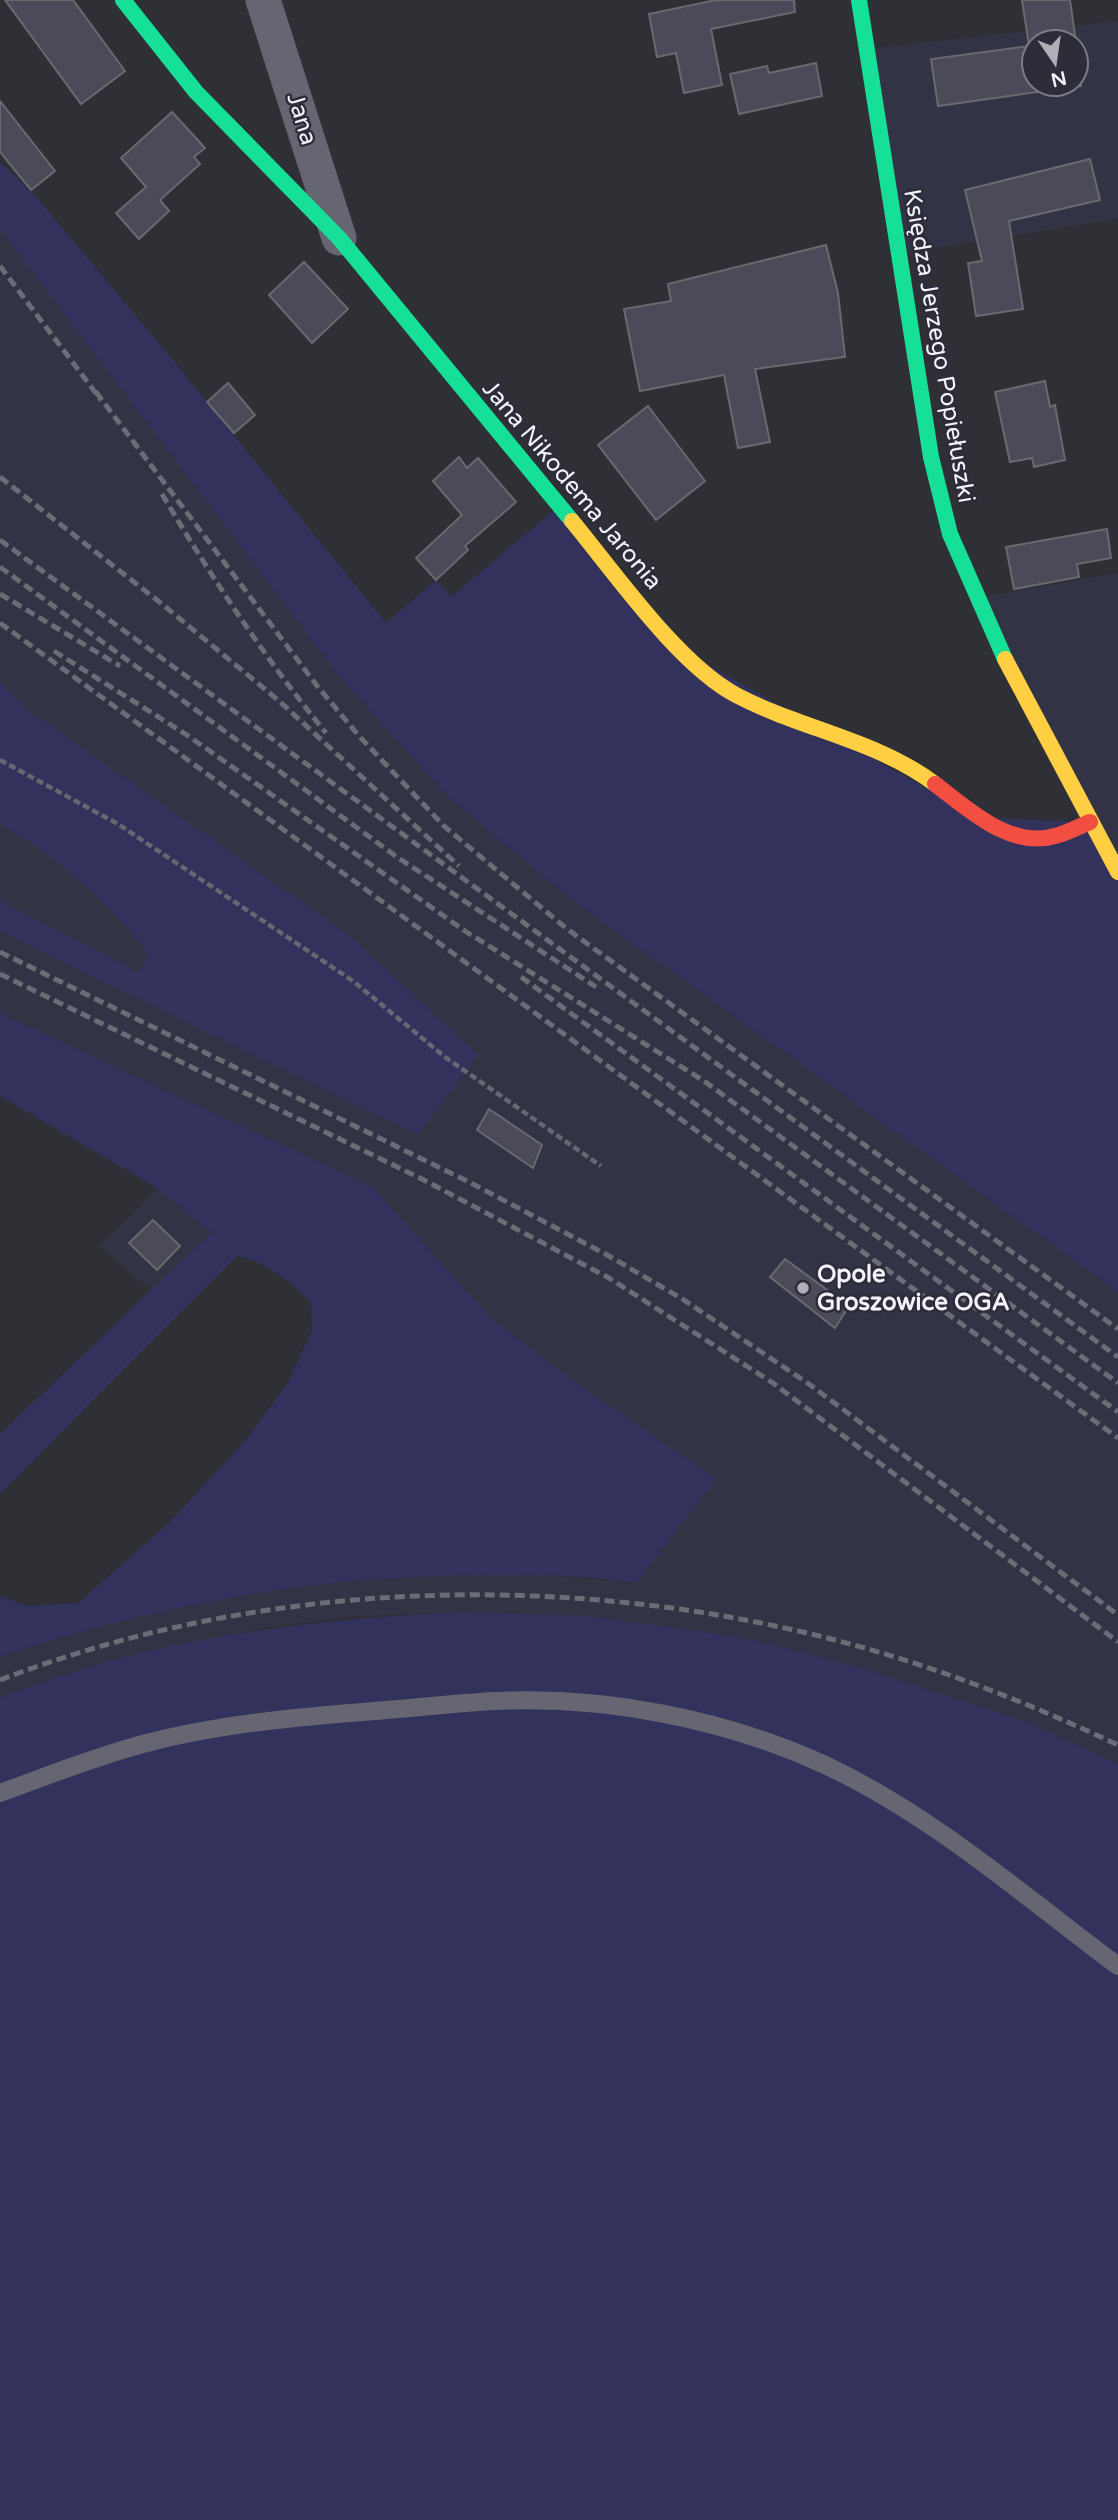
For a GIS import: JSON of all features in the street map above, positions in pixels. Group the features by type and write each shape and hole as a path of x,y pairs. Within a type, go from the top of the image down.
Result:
{"street":[{"name":"Jana Nikodema Jaronia","path":"123,0 196,92 339,238 536,479 678,648 708,678 771,711 884,755 924,776 979,818 1003,830 1027,838 1053,837 1090,822"},
{"name":"Jana","path":"263,0 339,238"},
{"name":"Księdza Jerzego Popiełuszki","path":"859,0 918,385 940,500 963,567 1011,673 1118,872"}],"lane":[{"path":"0,1793 143,1744 206,1730 309,1716 498,1701 621,1707 734,1732 771,1743 835,1770 968,1853 1118,1966"}],"path":[{"path":"0,760 118,824 331,966 445,1057 601,1166"}],"shaded area":[{"path":"1118,21 1118,219 898,254 867,49 1020,32 1020,98 1090,98 1090,28 1055,28"},
{"path":"0,162 38,199 168,354 386,623 436,580 451,597 559,506 678,648 979,818 1090,822 1118,872 1118,1292 568,897 448,797 339,676 0,229"},
{"path":"0,229 339,676 448,797 568,897 1118,1292 1118,1764 1028,1722 741,1637 588,1616 459,1612 347,1617 263,1628 93,1666 0,1698 0,1657 80,1630 166,1608 269,1589 433,1575 546,1575 636,1583 572,1380 489,1316 373,1187 0,1013"},
{"path":"1118,573 1118,872 977,598"},
{"path":"0,682 25,708 350,936 478,1055 418,1135 0,931 0,901 138,972 149,955 117,917 80,882 0,823"},
{"path":"0,1013 373,1187 489,1316 572,1380 716,1479 636,1583 579,1577 483,1575 299,1587 238,1596 118,1622 0,1657 0,1596 26,1606 78,1603 169,1523 246,1440 288,1383 312,1331 311,1302 277,1273 257,1262 237,1256 0,1494 0,1434 212,1232 147,1182 0,1096"},
{"path":"157,1190 212,1232 151,1290 99,1246"},
{"path":"459,1612 588,1616 741,1637 844,1663 1028,1722 1118,1764 1118,2520 0,2520 0,1698 112,1661 226,1636 342,1621"}],"building":[{"path":"5,0 73,0 125,71 81,104"},
{"path":"716,0 794,0 795,12 711,29 722,85 684,93 676,53 657,57 649,14"},
{"path":"1022,0 1070,0 1074,28 1026,28"},
{"path":"1020,47 1020,95 938,106 931,59"},
{"path":"816,63 822,96 739,114 730,74 767,66 769,73"},
{"path":"0,101 55,171 31,190 0,152"},
{"path":"172,112 205,148 194,157 200,164 160,200 169,211 139,239 116,213 146,187 121,158"},
{"path":"1090,159 1100,200 1009,221 1023,309 976,316 968,263 982,261 965,190"},
{"path":"826,245 838,293 845,357 755,369 770,442 738,448 724,375 640,391 624,309 671,301 668,284"},
{"path":"304,262 348,309 312,343 269,295"},
{"path":"1045,381 1050,407 1055,405 1065,460 1034,467 1032,458 1010,462 995,392"},
{"path":"228,383 255,415 234,433 207,402"},
{"path":"648,406 705,481 656,520 598,445"},
{"path":"459,457 467,468 478,458 516,502 465,546 468,550 436,580 416,558 462,515 433,481"},
{"path":"1107,529 1111,558 1077,564 1079,577 1014,589 1006,547"},
{"path":"489,1109 542,1145 533,1168 477,1130"},
{"path":"153,1220 180,1246 157,1270 129,1243"},
{"name":"Opole Groszowice OGA","path":"785,1259 849,1306 835,1328 770,1277"}],"railway":[{"path":"0,266 101,400"},
{"path":"96,392 318,687 359,736 444,826 567,929 1118,1329"},
{"path":"0,477 162,604 278,700 459,866"},
{"path":"162,494 240,616 326,733"},
{"path":"0,540 1118,1357"},
{"path":"0,567 397,857 596,987"},
{"path":"0,594 120,666"},
{"path":"0,623 1118,1438"},
{"path":"54,651 187,735 465,931 704,1081 1118,1383"},
{"path":"0,952 471,1183 609,1256 684,1300 809,1384 1118,1615"},
{"path":"0,974 422,1179 609,1278 773,1383 1118,1642"},
{"path":"521,977 1118,1412"},
{"path":"0,1680 93,1648 189,1624 287,1607 386,1598 485,1595 585,1599 683,1610 824,1637 953,1676 1118,1745"}],"traffic: fast":[{"path":"123,0 196,92 339,238 572,521"},
{"path":"859,0 931,457 950,534 1005,659"}],"traffic: slow":[{"path":"572,521 648,616 714,681 761,707 888,756 935,784"},
{"path":"1005,659 1118,872"}],"traffic: jam":[{"path":"935,784 990,824 1022,837 1038,839 1055,836 1090,822"}],"place":[{"name":"Opole Groszowice OGA","path":"803,1288"}]}
